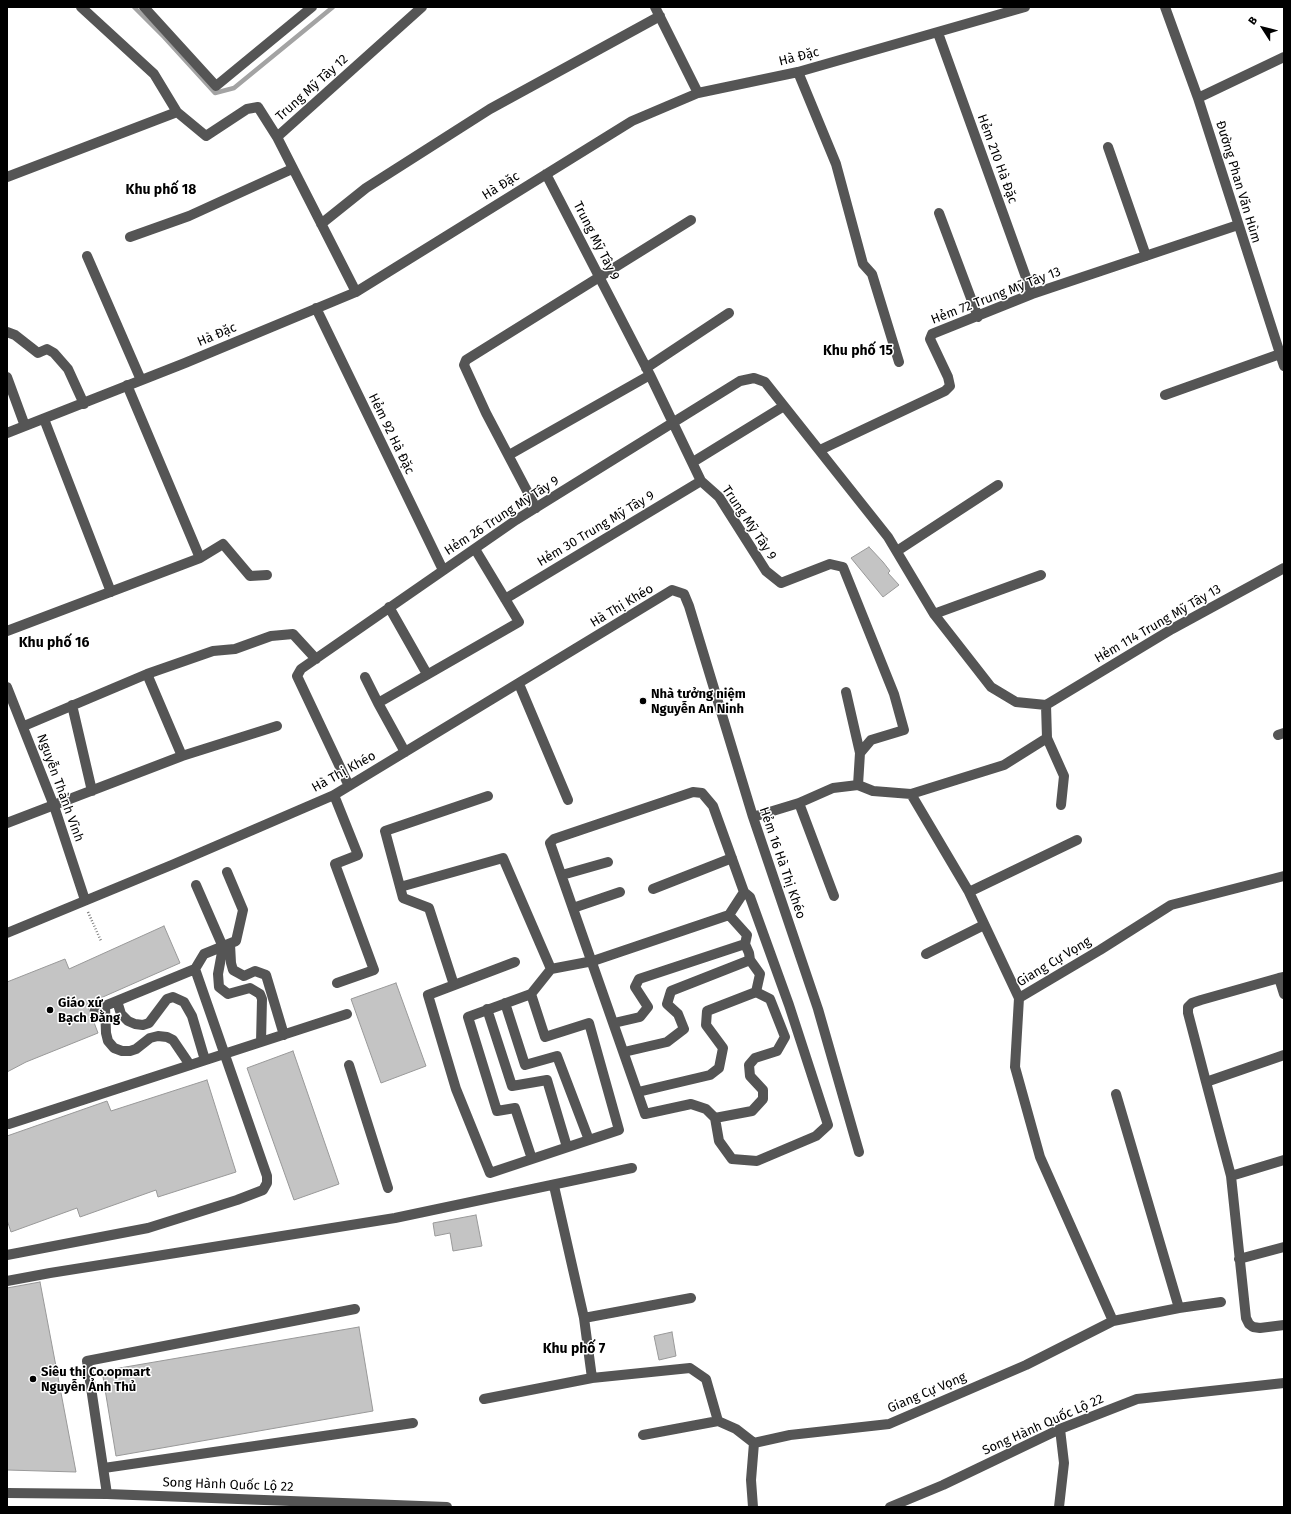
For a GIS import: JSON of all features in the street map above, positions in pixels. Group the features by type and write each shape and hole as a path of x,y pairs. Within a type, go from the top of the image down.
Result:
{"street":[{"path":"81,7 154,74 178,112 206,136 246,109 258,107 277,137"},
{"path":"144,7 216,86 312,7"},
{"name":"Trung Mỹ Tây 12","path":"356,292 277,137 422,7"},
{"name":"Hà Đặc","path":"7,433 84,404 356,292 632,121 698,94 798,72 1025,7"},
{"name":"Đường Phan Văn Hùm","path":"1165,7 1198,98 1284,366"},
{"path":"321,224 366,188 490,108 658,11 698,94"},
{"name":"Hẻm 210 Hà Đặc","path":"938,32 1032,294"},
{"path":"1198,98 1284,57"},
{"path":"798,72 836,164 863,264 872,274 899,362"},
{"path":"7,177 178,112"},
{"path":"1108,147 1146,256"},
{"path":"130,237 189,216 292,168"},
{"name":"Trung Mỹ Tây 9","path":"546,174 648,372 701,481 719,497 766,571 781,583 830,564 843,567 894,694 904,730 871,740 860,753"},
{"path":"939,213 978,317"},
{"path":"536,508 509,455 497,437 464,365 466,360 691,220"},
{"name":"Hẻm 72 Trung Mỹ Tây 13","path":"820,450 944,391 950,386 948,377 930,336 932,334 978,317 1032,294 1238,225"},
{"path":"86,256 141,380"},
{"name":"Hẻm 92 Hà Đặc","path":"316,308 443,570"},
{"path":"509,455 648,372 729,313"},
{"path":"7,332 15,335 38,353 47,349 54,353 68,369 84,404"},
{"path":"1165,395 1280,354"},
{"path":"7,377 25,426"},
{"name":"Hẻm 26 Trung Mỹ Tây 9","path":"349,786 298,676 301,669 348,635 536,508 740,381 754,378 765,382 820,450 897,551 934,614 991,686 1016,702 1046,705"},
{"path":"128,385 200,558"},
{"path":"693,462 784,406"},
{"path":"44,419 111,592"},
{"name":"Hẻm 30 Trung Mỹ Tây 9","path":"505,599 701,481"},
{"path":"897,551 998,485"},
{"path":"7,631 200,558 223,544 250,576 267,575"},
{"path":"378,703 519,622 475,549"},
{"name":"Hẻm 114 Trung Mỹ Tây 13","path":"1046,705 1172,629 1284,568"},
{"path":"934,614 1041,575"},
{"name":"Hà Thị Khéo","path":"7,933 84,900 182,861 334,795 672,590"},
{"name":"Hẻm 16 Hà Thị Khéo","path":"672,590 684,594 689,606 753,817 818,1009 859,1152"},
{"path":"389,607 427,674"},
{"path":"24,726 147,674 213,650 235,649 271,636 293,634 316,658"},
{"path":"147,674 182,756"},
{"path":"365,677 405,752"},
{"path":"519,684 568,800"},
{"name":"Nguyễn Thành Vĩnh","path":"7,687 24,726 54,806 84,900"},
{"path":"846,692 860,753 858,785"},
{"path":"72,705 92,791"},
{"path":"1046,705 1047,738 1064,776 1061,805"},
{"path":"7,823 182,756 277,726"},
{"path":"753,817 799,803 833,788 858,785 873,791 911,794 1004,765 1047,738"},
{"path":"693,792 702,793 713,806 744,892 750,897 789,1005 828,1126 816,1136 757,1161 732,1159 719,1141 715,1118 706,1109 691,1104 645,1114 593,961 562,876 550,843 554,839 693,792"},
{"path":"911,794 969,892 1019,998"},
{"path":"334,795 358,855 335,864 374,970 337,983"},
{"path":"454,985 429,908 403,898 385,831 488,796"},
{"path":"799,803 834,896"},
{"path":"969,892 1077,840"},
{"path":"400,887 503,858 551,969"},
{"path":"654,889 732,858"},
{"path":"562,876 608,862"},
{"path":"95,1010 196,969 204,954 236,941 243,910 227,872"},
{"name":"Giang Cự Vọng","path":"1113,1321 1040,1158 1015,1067 1019,998 1100,950 1170,905 1284,876"},
{"path":"196,885 226,945 233,970 244,976 255,971 266,975 284,1035"},
{"path":"573,908 620,892"},
{"path":"532,1159 515,1108 497,1111 468,1017 531,994 551,969 593,961 730,915 744,892"},
{"path":"730,915 747,935 745,944 750,960 760,974 756,992"},
{"path":"926,954 984,925"},
{"path":"614,1023 640,1017 648,1007 635,987 639,979 745,944"},
{"path":"226,945 218,974 219,987 228,994 250,988 260,994 262,999 261,1042"},
{"path":"624,1052 667,1042 684,1029 678,1014 667,1004 671,991 750,960"},
{"path":"515,962 428,995 456,1088 490,1173 619,1130 590,1023 545,1037 531,994"},
{"path":"7,1255 148,1228 237,1200 263,1190 267,1183 267,1176 196,969"},
{"path":"1284,994 1281,977 1201,1000 1192,1003 1188,1007 1188,1013 1231,1176 1246,1318 1249,1324 1253,1327 1260,1328 1284,1325"},
{"path":"638,1092 710,1075 719,1068 723,1048 706,1025 707,1011 756,992 770,999 785,1037 777,1051 755,1058 749,1065 750,1076 763,1090 763,1099 752,1111 715,1118"},
{"path":"117,1001 121,1014 128,1021 143,1025 149,1023 167,999 173,997 184,1002 192,1016 205,1060"},
{"path":"505,1003 525,1065 557,1056 589,1140"},
{"path":"106,1006 106,1033 108,1041 114,1048 122,1051 130,1051 136,1049 150,1038 167,1036 174,1040 190,1065"},
{"path":"487,1009 512,1086 547,1080 567,1147"},
{"path":"9,1124 347,1014"},
{"path":"1206,1082 1284,1055"},
{"path":"349,1066 388,1188"},
{"path":"1116,1094 1180,1308"},
{"path":"1231,1176 1284,1160"},
{"path":"7,1281 58,1271 396,1218 554,1186 632,1168"},
{"path":"554,1186 584,1318 592,1378"},
{"path":"1239,1259 1284,1246"},
{"path":"584,1318 691,1298"},
{"name":"Giang Cự Vọng","path":"754,1443 790,1435 889,1424 1026,1365 1113,1321 1221,1302"},
{"path":"107,1494 87,1361 355,1309"},
{"path":"484,1400 592,1378 690,1368 706,1378 718,1420"},
{"name":"Song Hành Quốc Lộ 22","path":"890,1507 943,1485 1060,1429 1137,1399 1284,1383"},
{"path":"643,1435 718,1420 736,1429 754,1443 751,1480 753,1507"},
{"path":"104,1468 413,1423"},
{"path":"1059,1507 1064,1463 1060,1429"},
{"name":"Song Hành Quốc Lộ 22","path":"7,1493 107,1494 387,1506 447,1507"}],"path":[{"path":"84,900 101,941"}],"building":[{"path":"869,547 883,562 890,571 888,573 899,585 883,597 851,558"},
{"path":"164,926 180,963 87,1004 98,1033 26,1062 7,1072 7,982 65,959 69,969"},
{"path":"396,983 426,1066 381,1083 351,999"},
{"path":"293,1051 339,1184 294,1200 247,1068"},
{"path":"207,1080 236,1172 158,1197 156,1190 80,1217 77,1208 11,1232 7,1220 7,1136 107,1101 111,1111"},
{"path":"476,1215 482,1246 453,1251 450,1233 435,1236 433,1223"},
{"name":"Siêu thị Co.opmart Nguyễn Ảnh Thủ","path":"40,1282 76,1472 7,1470 7,1288"},
{"path":"359,1327 373,1411 116,1456 102,1371"},
{"path":"672,1332 676,1356 659,1360 654,1336"}],"waterway":[{"path":"134,7 164,37 215,93 234,88 333,7"}],"place":[{"name":"Nhà tưởng niệm Nguyễn An Ninh","path":"643,701"},
{"name":"Giáo xứ Bạch Đằng","path":"50,1010"},
{"name":"Siêu thị Co.opmart Nguyễn Ảnh Thủ","path":"33,1379"}],"district":[{"name":"Khu phố 18","path":"161,190"},
{"name":"Khu phố 15","path":"858,351"},
{"name":"Khu phố 16","path":"54,643"},
{"name":"Khu phố 7","path":"574,1349"}]}
